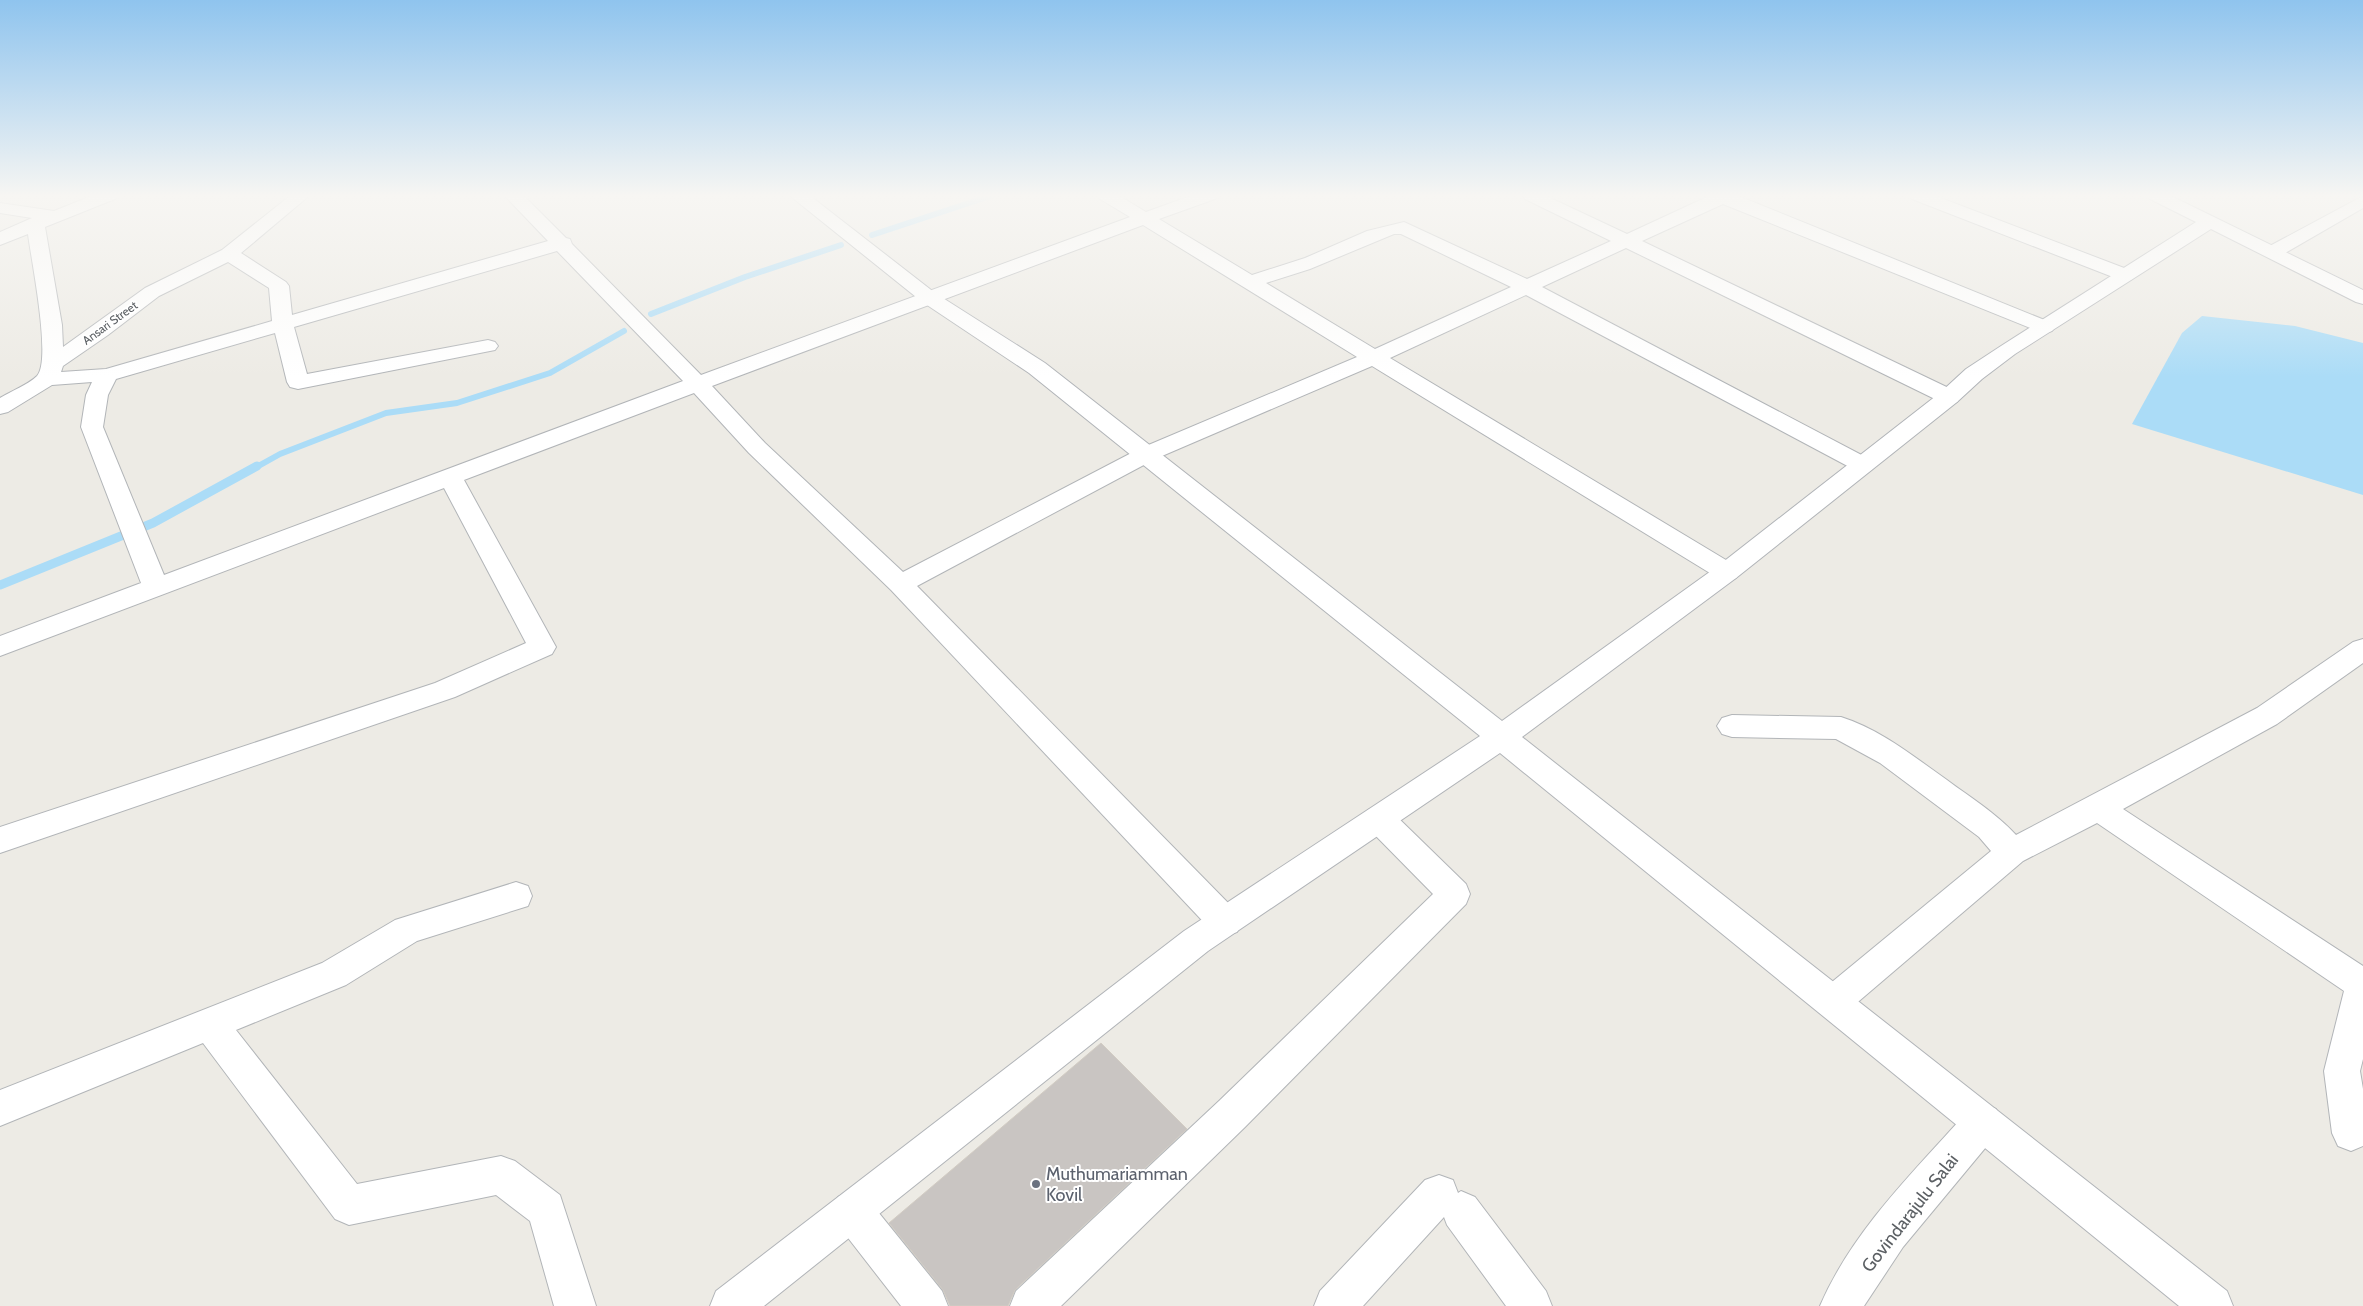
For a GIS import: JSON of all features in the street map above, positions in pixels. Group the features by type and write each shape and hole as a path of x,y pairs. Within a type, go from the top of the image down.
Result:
{"street":[{"path":"47,256 52,325 50,371 107,375 517,256"},
{"name":"Ansari Street","path":"0,407 152,292 225,256"},
{"path":"232,256 279,286 283,324 298,382 488,346"},
{"path":"574,256 699,385 756,448 900,584 1225,922"},
{"path":"876,256 928,297 1037,368 1148,454 2212,1306"},
{"path":"0,646 1041,256"},
{"path":"1208,256 1727,572"},
{"path":"1250,282 1326,256"},
{"path":"1465,256 1863,465"},
{"path":"900,584 1148,454 1374,357 1590,256"},
{"path":"1658,256 1949,397"},
{"path":"1871,256 2044,327"},
{"path":"2078,256 2125,275"},
{"path":"731,1306 1196,941 1501,737 1727,572 1949,397 1974,374 2156,256"},
{"path":"2281,256 2363,298"},
{"path":"107,375 97,395 92,427 156,587"},
{"path":"0,840 445,690 542,647 450,478"},
{"path":"1833,1002 2012,852 2098,808 2267,716 2363,649"},
{"path":"1732,726 1841,728 1890,755 1990,828 2012,852"},
{"path":"2098,808 2363,986 2342,1071 2351,1133"},
{"path":"1031,1306 1239,1107 1454,894 1379,819"},
{"path":"0,1108 334,974 407,930 516,896"},
{"path":"210,1024 349,1205 501,1175 546,1209 575,1306"},
{"name":"Govindarajulu Salai","path":"1841,1306 1850,1289 1902,1216 1983,1122"},
{"path":"1335,1306 1450,1203 1532,1306"},
{"path":"852,1211 928,1306"}],"water":[{"path":"2202,316 2295,326 2363,343 2363,495 2132,424 2182,333"}],"building":[{"name":"Muthumariamman Kovil","path":"1101,1043 1187,1129 1015,1290 1008,1306 950,1306 943,1290 889,1223"}],"waterway":[{"path":"651,314 745,277 808,256"},
{"path":"255,468 280,454 386,413 457,403 550,373 624,331"},
{"path":"0,585 153,523 257,466"}],"place":[{"name":"Muthumariamman Kovil","path":"1036,1184"}]}
